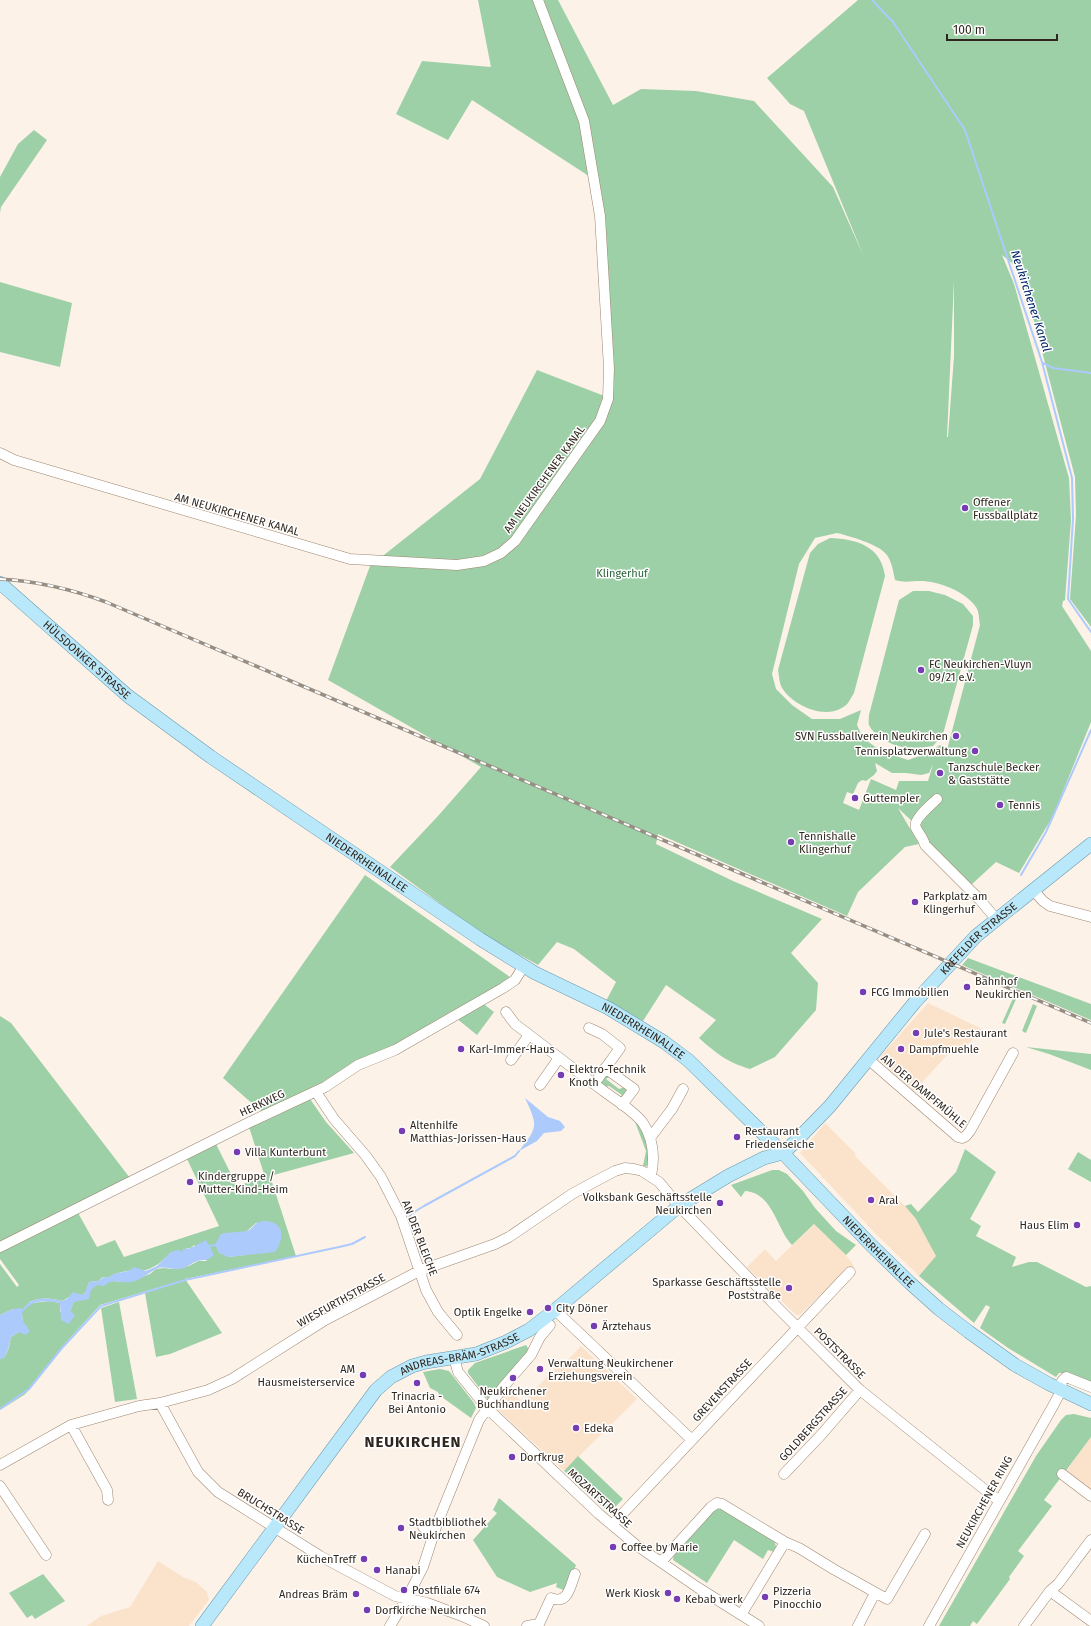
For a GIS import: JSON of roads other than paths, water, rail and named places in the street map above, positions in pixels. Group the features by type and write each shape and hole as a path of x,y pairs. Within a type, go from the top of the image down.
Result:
{"main road":[{"name":"HÜLSDONKER STRASSE","path":"0,583 128,696 177,732"},
{"name":"NIEDERRHEINALLEE","path":"177,732 523,967 608,1008 664,1042 688,1060 783,1153 875,1249 910,1283 939,1308 1015,1365 1061,1391 1091,1404"},
{"name":"KREFELDER STRASSE","path":"783,1153 830,1106 926,989 976,936 1091,844"},
{"name":"ANDREAS-BRÄM-STRASSE","path":"202,1626 376,1390 391,1377 412,1366 476,1354 506,1342 529,1330 679,1206 728,1176 764,1158 783,1153"}],"street":[{"name":"AM NEUKIRCHENER KANAL","path":"0,453 14,460 42,469 350,559 457,565 484,561 501,553 516,541 600,421 608,399 608,333 600,216 584,122 538,0"},
{"path":"937,799 918,818 915,822 915,827 924,839 925,844 980,900 997,920"},
{"path":"1034,891 1042,901 1050,906 1091,917"},
{"name":"HERKWEG","path":"0,1247 250,1122 316,1092 358,1065 395,1050 503,988 514,980 523,967"},
{"path":"506,1012 515,1024 529,1036 622,1105 642,1122 650,1138 654,1159 651,1176"},
{"path":"589,1028 602,1034 620,1048 594,1084"},
{"path":"511,1060 529,1036"},
{"name":"AN DER DAMPFMÜHLE","path":"868,1059 958,1137 962,1138 970,1131 1013,1053"},
{"path":"540,1085 559,1058"},
{"path":"605,1068 634,1089 622,1105"},
{"path":"650,1138 672,1109 683,1089"},
{"name":"AN DER BLEICHE","path":"316,1092 334,1119 366,1156 381,1177 402,1220 426,1290 438,1312 457,1335"},
{"name":"WIESFURTHSTRASSE","path":"0,1465 71,1425 139,1406 160,1403 208,1390 232,1379 325,1320 419,1271 495,1244 509,1237 572,1194 615,1171 625,1168 642,1171 651,1176 679,1206"},
{"name":"POSTSTRASSE","path":"679,1206 797,1328 860,1390 999,1501"},
{"name":"GREVENSTRASSE","path":"612,1525 850,1272"},
{"path":"555,1310 692,1440"},
{"path":"390,1626 408,1598 423,1566 479,1420 504,1386 531,1355 540,1337 550,1325"},
{"name":"MOZARTSTRASSE","path":"454,1358 458,1372 487,1408 549,1468 612,1525 636,1545 759,1626"},
{"path":"1061,1391 1062,1381 1066,1377 1091,1387"},
{"name":"GOLDBERGSTRASSE","path":"784,1474 821,1435 860,1390"},
{"name":"NEUKIRCHENER RING","path":"929,1626 1061,1391"},
{"name":"BRUCHSTRASSE","path":"160,1403 201,1476 218,1492 320,1556 395,1596 427,1603 484,1626"},
{"path":"71,1425 107,1490 108,1500"},
{"path":"1062,1474 1091,1496"},
{"path":"0,1486 46,1556"},
{"path":"661,1562 712,1507 718,1503 887,1599 925,1534"},
{"path":"423,1527 435,1533"},
{"path":"1024,1626 1091,1540"},
{"path":"741,1615 785,1542"},
{"path":"527,1626 539,1624 551,1598 558,1601 566,1596 575,1574"},
{"path":"1050,1591 1091,1621"},
{"path":"858,1626 875,1593"}],"water":[{"path":"525,1098 548,1117 560,1121 565,1127 561,1131 544,1133 537,1141 519,1151 530,1137 534,1126 534,1121"},
{"path":"263,1221 276,1224 281,1231 280,1241 275,1252 228,1257 219,1253 215,1245 221,1234 247,1231"},
{"path":"206,1240 214,1255 207,1259 197,1261 185,1268 180,1269 159,1268 131,1282 114,1281 104,1286 97,1285 91,1290 89,1299 74,1302 70,1311 75,1315 69,1324 61,1320 60,1303 43,1301 31,1304 28,1307 26,1305 38,1299 53,1299 62,1301 67,1299 73,1292 82,1295 85,1293 89,1282 98,1281 104,1277 108,1278 114,1274 128,1271 134,1267 146,1271 157,1266 171,1252 178,1250 182,1252 183,1249 191,1248"},
{"path":"21,1308 23,1311 22,1317 30,1331 26,1335 19,1332 11,1337 8,1350 4,1358 0,1359 0,1315 13,1309"}],"waterway":[{"name":"Neukirchener Kanal","path":"872,0 893,22 965,130 1042,362 1072,478 1073,519 1068,599 1091,632"},
{"path":"1043,363 1053,368 1091,373"},
{"name":"Neukirchener Kanal","path":"1021,875 1046,832 1091,730"},
{"path":"408,1219 411,1214 424,1206 515,1156 519,1151"},
{"path":"0,1409 29,1389 62,1348 101,1306 185,1280 352,1244 365,1237"},
{"path":"209,1246 215,1245"},
{"path":"23,1310 27,1306"}],"railway":[{"path":"0,579 54,586 106,602 1091,1023"}],"place":[{"name":"Offener Fussballplatz","path":"965,508"},
{"name":"FC Neukirchen-Vluyn 09/21 e.V.","path":"921,670"},
{"name":"SVN Fussballverein Neukirchen","path":"956,736"},
{"name":"Tennisplatzverwaltung","path":"975,751"},
{"name":"Tanzschule Becker & Gaststätte","path":"940,773"},
{"name":"Guttempler","path":"855,798"},
{"name":"Tennis","path":"1000,805"},
{"name":"Tennishalle Klingerhuf","path":"791,842"},
{"name":"Parkplatz am Klingerhuf","path":"915,902"},
{"name":"Bahnhof Neukirchen","path":"967,987"},
{"name":"FCG Immobilien","path":"863,992"},
{"name":"Jule's Restaurant","path":"916,1033"},
{"name":"Karl-Immer-Haus","path":"461,1049"},
{"name":"Dampfmuehle","path":"901,1049"},
{"name":"Elektro-Technik Knoth","path":"561,1075"},
{"name":"Altenhilfe Matthias-Jorissen-Haus","path":"402,1131"},
{"name":"Restaurant Friedenseiche","path":"737,1137"},
{"name":"Villa Kunterbunt","path":"237,1152"},
{"name":"Kindergruppe / Mutter-Kind-Heim","path":"190,1182"},
{"name":"Aral","path":"871,1200"},
{"name":"Volksbank Geschäftsstelle Neukirchen","path":"720,1203"},
{"name":"Haus Elim","path":"1077,1225"},
{"name":"Sparkasse Geschäftsstelle Poststraße","path":"789,1288"},
{"name":"City Döner","path":"548,1308"},
{"name":"Optik Engelke","path":"530,1312"},
{"name":"Ärztehaus","path":"594,1326"},
{"name":"Verwaltung Neukirchener Erziehungsverein","path":"540,1369"},
{"name":"AM Hausmeisterservice","path":"363,1375"},
{"name":"Neukirchener Buchhandlung","path":"513,1378"},
{"name":"Trinacria - Bei Antonio","path":"417,1383"},
{"name":"Edeka","path":"576,1428"},
{"name":"Dorfkrug","path":"512,1457"},
{"name":"Stadtbibliothek Neukirchen","path":"401,1528"},
{"name":"Coffee by Marie","path":"613,1547"},
{"name":"KüchenTreff","path":"364,1559"},
{"name":"Hanabi","path":"377,1570"},
{"name":"Postfiliale 674","path":"404,1590"},
{"name":"Werk Kiosk","path":"668,1593"},
{"name":"Andreas Bräm","path":"356,1594"},
{"name":"Pizzeria Pinocchio","path":"765,1597"},
{"name":"Kebab werk","path":"677,1599"},
{"name":"Dorfkirche Neukirchen","path":"367,1610"}],"district":[{"name":"NEUKIRCHEN","path":"413,1442"}],"park label":[{"name":"Klingerhuf","path":"622,573"}]}
